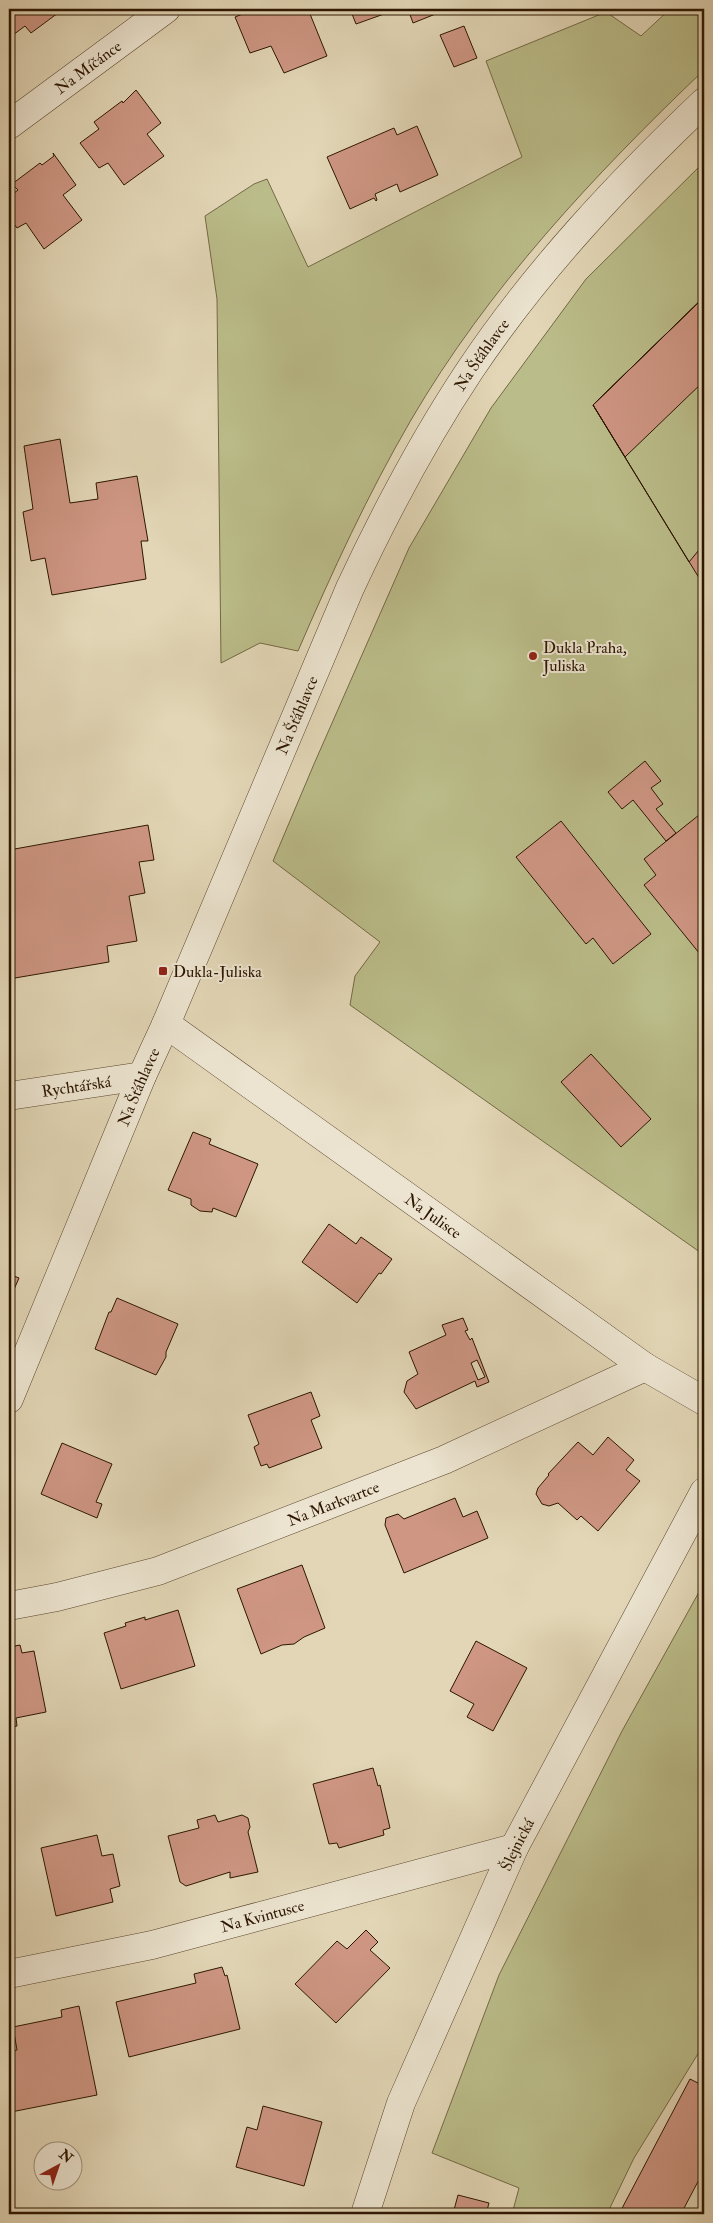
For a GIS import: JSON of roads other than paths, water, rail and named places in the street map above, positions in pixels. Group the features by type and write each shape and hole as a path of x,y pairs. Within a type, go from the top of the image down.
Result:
{"street":[{"name":"Na Míčánce","path":"9,125 166,9"},
{"name":"Na Šťáhlavce","path":"9,1399 142,1076 166,1024 350,588 376,533 432,431 471,369 573,237 631,175 704,102"},
{"name":"Na Julisce","path":"166,1024 645,1366 704,1401"},
{"name":"Rychtářská","path":"9,1096 142,1076"},
{"name":"Na Markvartce","path":"9,1606 57,1598 158,1571 444,1460 645,1366"},
{"name":"Šlejnická","path":"365,2214 401,2103 514,1848 704,1492"},
{"name":"Na Kvintusce","path":"9,1974 152,1945 514,1848"}],"place":[{"name":"Dukla Praha, Juliska","path":"533,656"},
{"name":"Dukla-Juliska","path":"163,971"}]}
